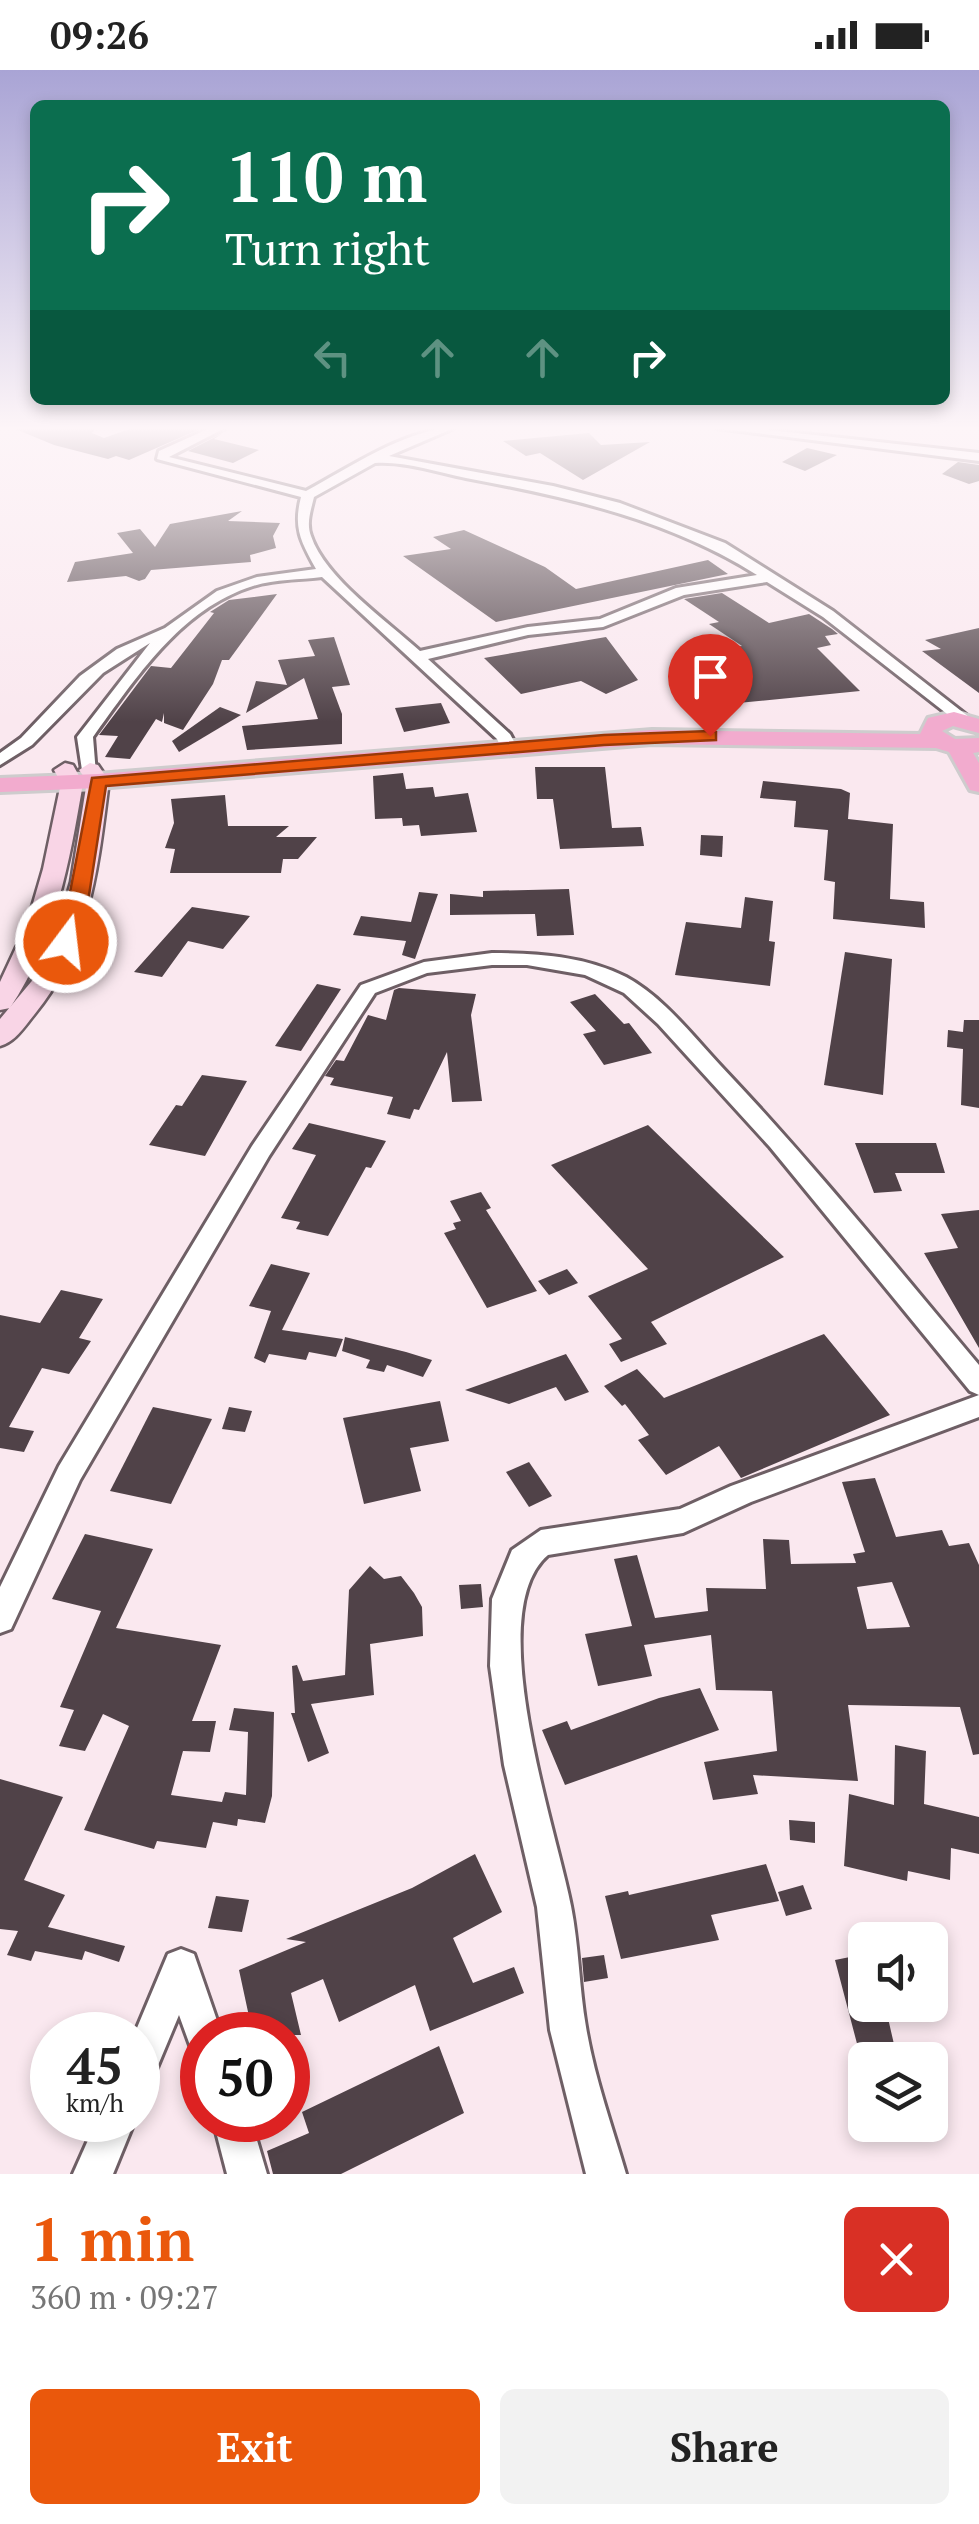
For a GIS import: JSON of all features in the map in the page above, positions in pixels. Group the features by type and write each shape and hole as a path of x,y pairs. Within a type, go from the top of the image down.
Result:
{"main road":[{"path":"0,784 507,743 652,737 950,735 973,723"},
{"path":"950,735 979,785"},
{"path":"0,772 81,776"},
{"path":"0,1002 22,973 37,942 81,776"},
{"path":"0,1037 50,975 77,908 81,776"}],"street":[{"path":"303,526 304,536 326,572 507,743"},
{"path":"672,526 772,576 884,654 927,694 973,723"},
{"path":"81,776 85,737 172,629 222,595 248,583 326,572"},
{"path":"419,656 528,631 603,623 681,591 772,576"},
{"path":"0,760 27,743 129,644 172,629"},
{"path":"94,674 129,678"},
{"path":"927,694 950,735"},
{"path":"0,1619 69,1474 260,1152 368,990 390,976 420,966 465,960 560,962 591,970 639,994 773,1133 979,1384"},
{"path":"606,2174 568,2030 554,1907 520,1765 506,1666 507,1599 522,1560 542,1543 683,1521 824,1462 979,1406"},
{"path":"160,2016 180,1967 196,2012"},
{"path":"93,2174 107,2142"},
{"path":"238,2142 247,2174"}],"building":[{"path":"169,526 278,526 273,536 276,548 250,555 251,562 151,570 139,581 126,576 67,582 75,562 133,553 117,533 140,529 155,547"},
{"path":"464,530 545,567 576,589 708,560 728,574 496,622 403,556 451,549 433,537"},
{"path":"722,593 769,623 809,614 832,629 838,634 825,636 831,645 817,648 860,691 738,703 729,678 717,679 695,652 742,646 709,624 719,622 684,599"},
{"path":"277,594 229,660 222,660 213,684 183,730 164,723 164,713 162,722 156,719 130,759 105,757 118,736 99,735 151,666 171,668 214,613 210,612 229,600"},
{"path":"979,628 979,693 922,651 941,649 925,640"},
{"path":"334,637 350,685 332,687 342,714 342,744 247,750 242,726 318,719 304,678 246,713 256,681 287,685 278,660 315,656 308,640"},
{"path":"606,637 638,680 606,694 581,681 521,694 484,658"},
{"path":"441,703 450,723 404,732 395,708"},
{"path":"220,707 241,715 179,752 172,741"},
{"path":"535,767 605,767 612,828 641,827 644,846 560,849 553,799 537,799"},
{"path":"403,773 406,789 433,787 435,797 468,793 477,832 421,836 419,825 403,826 402,818 375,819 373,776"},
{"path":"763,781 841,789 850,793 848,819 893,824 890,899 924,902 925,928 833,919 835,882 824,880 828,830 794,827 796,801 760,798"},
{"path":"225,795 228,826 289,826 276,837 317,837 298,859 283,859 281,873 170,873 175,849 165,848 174,823 171,799"},
{"path":"701,835 723,836 722,857 700,855"},
{"path":"569,889 574,935 537,936 535,914 450,915 450,894 483,897 483,891"},
{"path":"419,892 438,894 415,959 402,955 406,941 353,935 361,916 411,922"},
{"path":"745,897 773,901 769,941 775,942 770,986 675,975 686,922 741,928"},
{"path":"192,907 250,916 223,949 188,941 162,977 134,972"},
{"path":"845,952 892,959 883,1095 824,1085"},
{"path":"317,984 341,989 301,1051 275,1046"},
{"path":"394,990 476,994 471,1015 482,1101 452,1102 447,1052 419,1110 414,1109 410,1119 387,1114 393,1097 330,1085 334,1078 325,1076 336,1060 344,1061 368,1015 386,1020"},
{"path":"595,994 624,1024 629,1023 652,1053 604,1065 583,1034 596,1031 570,1002"},
{"path":"964,1020 979,1020 979,1108 961,1105 963,1049 947,1047 948,1030 963,1032"},
{"path":"202,1075 247,1081 205,1156 149,1145 176,1105 182,1106"},
{"path":"309,1123 386,1141 371,1168 366,1167 328,1236 296,1229 300,1222 281,1218 316,1155 292,1149"},
{"path":"648,1125 784,1257 651,1322 667,1344 621,1362 609,1344 622,1339 588,1296 648,1269 551,1165"},
{"path":"855,1143 936,1143 945,1173 895,1173 902,1191 874,1193"},
{"path":"481,1192 491,1208 486,1210 537,1291 487,1308 444,1233 456,1229 453,1223 461,1221 450,1201"},
{"path":"979,1210 979,1348 924,1253 958,1248 941,1214"},
{"path":"271,1264 310,1273 282,1330 343,1339 336,1357 309,1352 306,1360 269,1354 265,1363 254,1358 271,1311 249,1306"},
{"path":"567,1269 578,1283 549,1295 538,1281"},
{"path":"61,1290 103,1299 79,1338 91,1341 69,1374 42,1368 9,1427 34,1431 24,1452 0,1448 0,1315 40,1323"},
{"path":"824,1334 890,1415 741,1478 719,1446 666,1475 638,1440 649,1435 625,1404 622,1406 604,1386 637,1369 664,1398"},
{"path":"345,1337 432,1360 423,1377 387,1365 384,1372 366,1368 370,1360 342,1351"},
{"path":"566,1354 589,1392 565,1401 556,1387 509,1404 465,1390"},
{"path":"440,1401 449,1441 410,1448 421,1491 364,1504 343,1418"},
{"path":"153,1407 212,1419 171,1504 110,1491"},
{"path":"229,1407 252,1411 245,1432 222,1429"},
{"path":"529,1462 552,1496 529,1507 506,1472"},
{"path":"875,1478 896,1537 942,1530 949,1546 969,1543 979,1565 979,1754 973,1755 960,1707 848,1705 858,1781 753,1775 758,1794 713,1800 704,1762 777,1751 772,1691 716,1690 711,1635 644,1645 652,1676 598,1686 585,1634 632,1626 614,1559 637,1555 655,1618 708,1611 706,1588 766,1589 763,1539 789,1540 791,1564 856,1563 853,1554 865,1552 842,1482","holes":["892,1582 910,1627 867,1629 857,1587"]},
{"path":"85,1534 153,1549 116,1628 221,1645 192,1721 216,1721 210,1752 183,1751 171,1795 222,1802 225,1792 246,1795 248,1732 229,1730 234,1708 274,1712 272,1796 265,1823 238,1819 237,1826 213,1822 206,1848 157,1841 154,1849 84,1830 129,1726 103,1714 85,1751 59,1746 74,1710 60,1707 101,1611 52,1599"},
{"path":"370,1566 384,1579 401,1576 414,1593 422,1607 423,1636 370,1644 374,1695 311,1704 329,1753 308,1762 291,1713 295,1713 292,1666 297,1665 303,1681 345,1675 349,1590"},
{"path":"481,1584 483,1607 461,1609 459,1585"},
{"path":"700,1688 719,1730 565,1785 542,1730 567,1721 571,1730 659,1698"},
{"path":"895,1745 926,1751 924,1804 979,1817 979,1854 951,1848 950,1880 908,1871 907,1881 844,1866 849,1794 894,1805"},
{"path":"0,1779 63,1797 24,1880 65,1895 48,1927 125,1946 119,1962 85,1951 82,1960 35,1951 31,1961 7,1955 18,1931 0,1929"},
{"path":"789,1820 815,1822 815,1843 790,1840"},
{"path":"475,1854 502,1912 453,1938 473,1983 514,1967 524,1993 430,2031 415,1985 339,2022 323,1979 291,1993 296,2012 248,2012 239,1970 306,1942 286,1939 412,1888"},
{"path":"766,1864 779,1901 711,1915 719,1940 621,1959 605,1896 628,1891 629,1895"},
{"path":"803,1885 812,1909 786,1916 778,1892"},
{"path":"216,1896 249,1900 242,1932 208,1928"},
{"path":"604,1955 608,1978 584,1982 582,1958"},
{"path":"848,1957 848,2009 835,1960"},
{"path":"851,2022 889,2022 893,2042 857,2042"},
{"path":"439,2046 464,2113 341,2174 273,2174 267,2151 288,2142 310,2142 310,2108"}],"route":[{"path":"66,942 77,908 98,781 604,740 710,736"}]}
